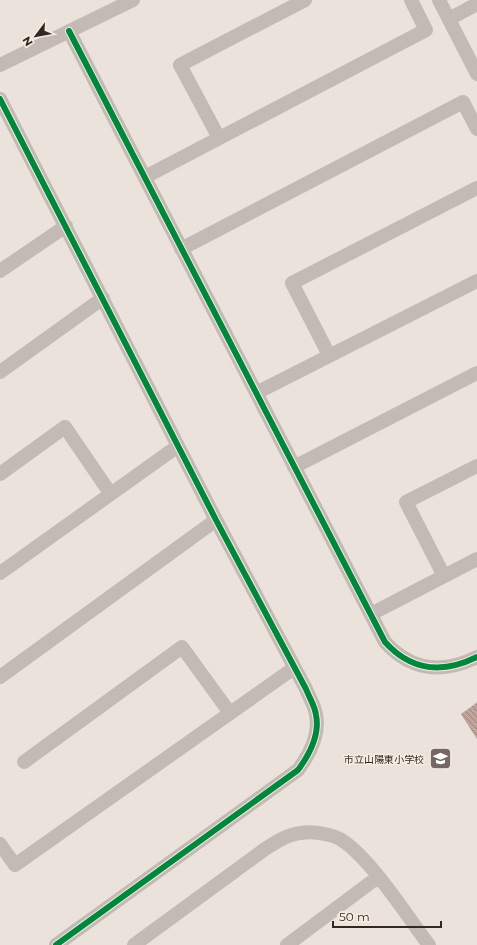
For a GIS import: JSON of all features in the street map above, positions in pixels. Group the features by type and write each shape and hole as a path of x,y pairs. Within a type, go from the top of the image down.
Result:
{"street":[{"path":"0,64 133,0"},
{"path":"219,138 180,65 305,0"},
{"path":"145,177 426,30 411,0"},
{"path":"438,0 477,74"},
{"path":"449,19 477,4"},
{"path":"69,31 385,642 396,653 407,660 438,668 453,666 477,657"},
{"path":"0,99 216,520 306,689 317,715 315,739 308,757 298,770 56,945"},
{"path":"182,249 463,102 477,129"},
{"path":"329,356 292,283 477,188"},
{"path":"3,263 66,226"},
{"path":"256,393 477,281"},
{"path":"0,372 103,298"},
{"path":"294,467 477,374"},
{"path":"0,474 65,428 110,493"},
{"path":"0,573 110,493 178,446"},
{"path":"444,576 406,502 477,466"},
{"path":"0,677 216,520"},
{"path":"371,614 477,559"},
{"path":"24,762 182,647 230,713"},
{"path":"0,844 15,865 294,668"},
{"path":"134,945 265,849 283,838 301,832 339,839 354,850 378,877 429,945"},
{"path":"287,945 378,877"}],"building":[{"path":"477,703 477,739 461,714"}],"cycle path":[{"path":"69,31 385,642 395,652 406,659 428,667 452,666 477,657"},
{"path":"0,99 216,520 306,689 314,708 317,722 313,744 298,770 56,945"}],"place":[{"name":"市立山陽東小学校","path":"440,759"}]}
